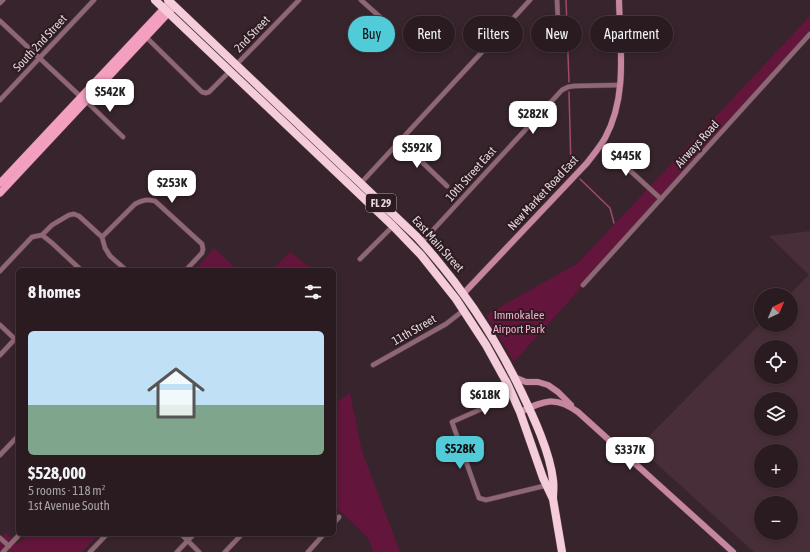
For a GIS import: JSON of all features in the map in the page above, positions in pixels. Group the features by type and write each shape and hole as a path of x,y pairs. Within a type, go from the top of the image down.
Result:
{"highway":[{"name":"FL 29","path":"154,0 166,11"},
{"name":"East Main Street","path":"173,2 233,68 393,226 424,259 464,310 489,350 513,395 520,412 549,485 553,499 562,552"},
{"name":"East Main Street","path":"166,11 233,68 361,183 422,242 438,260 464,293 492,335 514,377 529,408 540,436 548,461 549,485"},
{"path":"354,189 361,183"},
{"path":"456,299 464,293"}],"main road":[{"name":"New Market Road East","path":"464,293 586,163 601,144 615,115 620,96 619,0"},
{"path":"125,54 146,37 173,2"},
{"path":"0,193 83,99 166,11"},
{"path":"0,183 83,99"},
{"path":"514,377 526,382 538,382 552,387 732,552"},
{"path":"520,412 542,402 557,401 568,404 578,412"}],"street":[{"path":"0,3 3,0"},
{"name":"South 2nd Street","path":"0,100 94,0"},
{"name":"2nd Street","path":"146,37 202,92 206,93 213,89 299,0"},
{"path":"361,0 379,16"},
{"path":"361,183 530,0"},
{"path":"557,0 558,16"},
{"path":"0,20 123,137"},
{"name":"Airways Road","path":"583,285 810,34"},
{"name":"10th Street East","path":"422,242 562,90 569,87 620,86"},
{"path":"400,141 447,186"},
{"path":"601,144 661,199"},
{"path":"102,237 135,204 147,199 154,201 202,244 204,249 202,253 188,268"},
{"path":"0,271 32,237 42,235 52,225 69,215 74,214 79,216 102,237 105,248 110,256 124,268"},
{"path":"360,259 393,226"},
{"path":"42,235 79,268"},
{"name":"11th Street","path":"373,365 446,324 464,310"},
{"path":"0,325 16,341 0,355"},
{"path":"513,395 452,422 479,498 486,500 549,485"},
{"path":"0,455 16,438"},
{"path":"336,521 339,517"},
{"path":"3,552 18,536"},
{"path":"90,552 105,536"},
{"path":"183,536 199,552"},
{"path":"177,552 192,536"},
{"path":"225,552 240,536"},
{"path":"308,552 322,536"},
{"path":"0,538 9,546"}],"shaded area":[{"path":"810,231 810,552 754,552 638,447 754,330 754,332 798,332 798,288 796,288 809,275 769,236"}],"green space":[{"name":"Immokalee Airport Park","path":"810,16 810,34 514,362 486,315 578,263"},
{"path":"214,248 236,268 197,268"},
{"path":"290,252 309,266 308,268 274,268"},
{"path":"350,393 362,451 400,552 373,552 368,538 336,507 336,403"},
{"path":"6,532 17,545 26,536 97,536 82,552 0,552 0,539"}],"waterway":[{"path":"566,0 569,82"},
{"path":"569,92 571,168"},
{"path":"580,179 610,208 614,223"}]}
